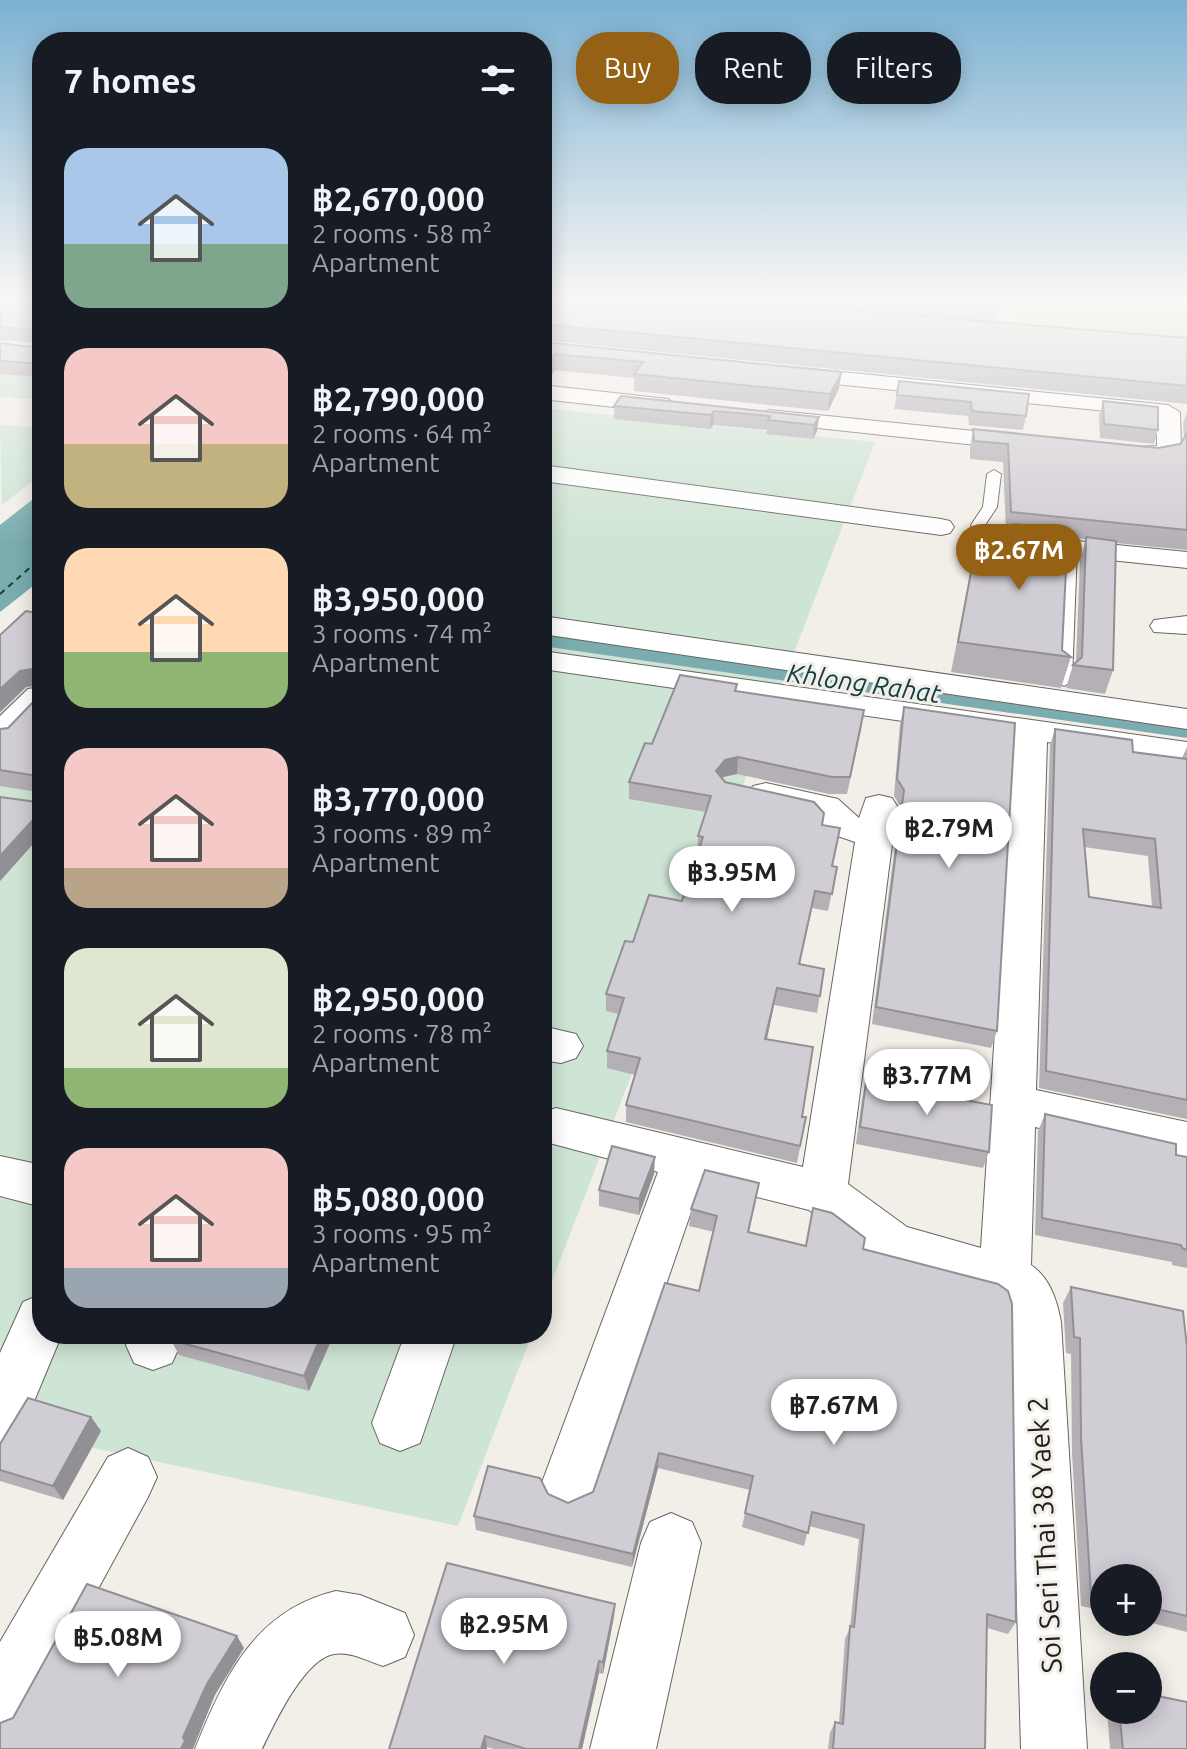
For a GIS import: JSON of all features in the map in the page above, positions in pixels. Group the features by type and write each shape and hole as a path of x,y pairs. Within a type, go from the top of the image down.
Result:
{"street":[{"path":"853,381 1177,413 1165,454 1106,451"},
{"path":"552,393 699,409"},
{"path":"746,414 1043,445"},
{"path":"552,474 941,527"},
{"path":"995,541 1187,560"},
{"path":"552,627 879,688 1031,730 1187,752"},
{"path":"552,661 879,688 1187,719"},
{"path":"0,692 32,696"},
{"path":"0,735 32,705"},
{"name":"Soi Seri Thai 38 Yaek 2","path":"1031,730 1013,1104 1020,1300 1054,1749"},
{"path":"736,788 825,807 842,825 877,820 823,1193"},
{"path":"1013,1104 1187,1142"},
{"path":"556,1127 823,1193 889,1243 1020,1300"},
{"path":"570,1485 686,1159"},
{"path":"0,1176 32,1184"},
{"path":"0,1415 32,1342"},
{"path":"400,1423 428,1344"},
{"path":"0,1704 128,1477"},
{"path":"623,1749 671,1543"},
{"path":"228,1749 263,1680 289,1645 314,1626 338,1621 383,1635"}],"lane":[{"path":"994,474 990,507 978,525 983,537 995,541"},
{"path":"1064,681 1070,548"}],"green space":[{"path":"0,381 32,381 32,399 0,397"},
{"path":"552,409 875,442 552,1281"},
{"path":"0,425 32,427 32,482 2,505"},
{"path":"32,640 32,1344 528,1344 458,1526 0,1428 0,669"}],"water":[{"path":"32,500 32,587 0,612 0,525"}],"building":[{"path":"699,381 837,381 830,394"},
{"path":"899,381 1029,394 1026,416 972,411 971,402 897,395"},
{"path":"1131,381 1187,381 1187,386"},
{"path":"621,396 819,417 814,425 768,420 770,416 714,411 711,415 614,406"},
{"path":"1103,401 1158,407 1158,430 1104,424"},
{"path":"973,429 1158,448 1180,444 1187,434 1187,530 1011,512 1008,444 974,441"},
{"path":"1014,524 1068,529 1062,650 1071,657 958,642 977,540 1015,545"},
{"path":"1086,537 1116,541 1113,670 1073,665 1082,657"},
{"path":"26,611 32,612 32,669 20,671 0,689 0,635"},
{"path":"680,675 737,684 735,691 864,710 850,777 832,777 738,757 725,760 716,771 725,782 814,802 824,813 822,825 840,828 832,866 837,867 832,894 815,891 799,964 824,969 820,996 777,988 765,1039 813,1047 800,1146 626,1105 640,1058 607,1051 624,998 606,994 625,941 633,942 649,895 682,901 703,837 698,836 711,796 629,782 645,743 652,744"},
{"path":"32,703 32,775 0,770 0,729 8,728"},
{"path":"904,707 1015,723 997,1031 876,1007 904,790 897,779"},
{"path":"1055,729 1132,740 1133,752 1187,759 1187,1100 1046,1071","holes":["1083,829 1155,839 1161,908 1089,897"]},
{"path":"0,797 32,801 32,821 0,856"},
{"path":"866,1082 992,1105 989,1152 860,1127"},
{"path":"1045,1114 1176,1144 1176,1155 1187,1157 1187,1250 1181,1245 1042,1218"},
{"path":"612,1146 655,1157 639,1199 599,1190"},
{"path":"705,1170 759,1183 748,1232 806,1246 813,1208 832,1213 865,1238 863,1249 998,1284 1008,1291 1012,1304 1016,1622 987,1614 985,1749 833,1749 835,1722 843,1724 850,1626 854,1627 864,1525 812,1512 808,1533 745,1513 753,1476 659,1453 633,1554 474,1516 488,1466 540,1478 548,1494 568,1503 593,1492 665,1283 699,1291 717,1216 691,1209"},
{"path":"1071,1287 1183,1311 1187,1347 1187,1616 1162,1610 1162,1564 1090,1564 1090,1578 1081,1438 1080,1338 1074,1337"},
{"path":"186,1344 318,1344 304,1376"},
{"path":"28,1398 91,1417 53,1486 0,1470 0,1444"},
{"path":"447,1563 615,1604 579,1749 526,1749 485,1736 481,1749 389,1749"},
{"path":"87,1584 237,1636 207,1684 183,1737 185,1741 181,1749 0,1749 0,1723 13,1718"},
{"path":"1162,1697 1187,1702 1187,1749 1123,1749 1120,1724 1162,1724"}],"waterway":[{"name":"Khlong Rahat","path":"552,638 1187,729"}],"ferry route":[{"path":"0,594 32,566"}]}
